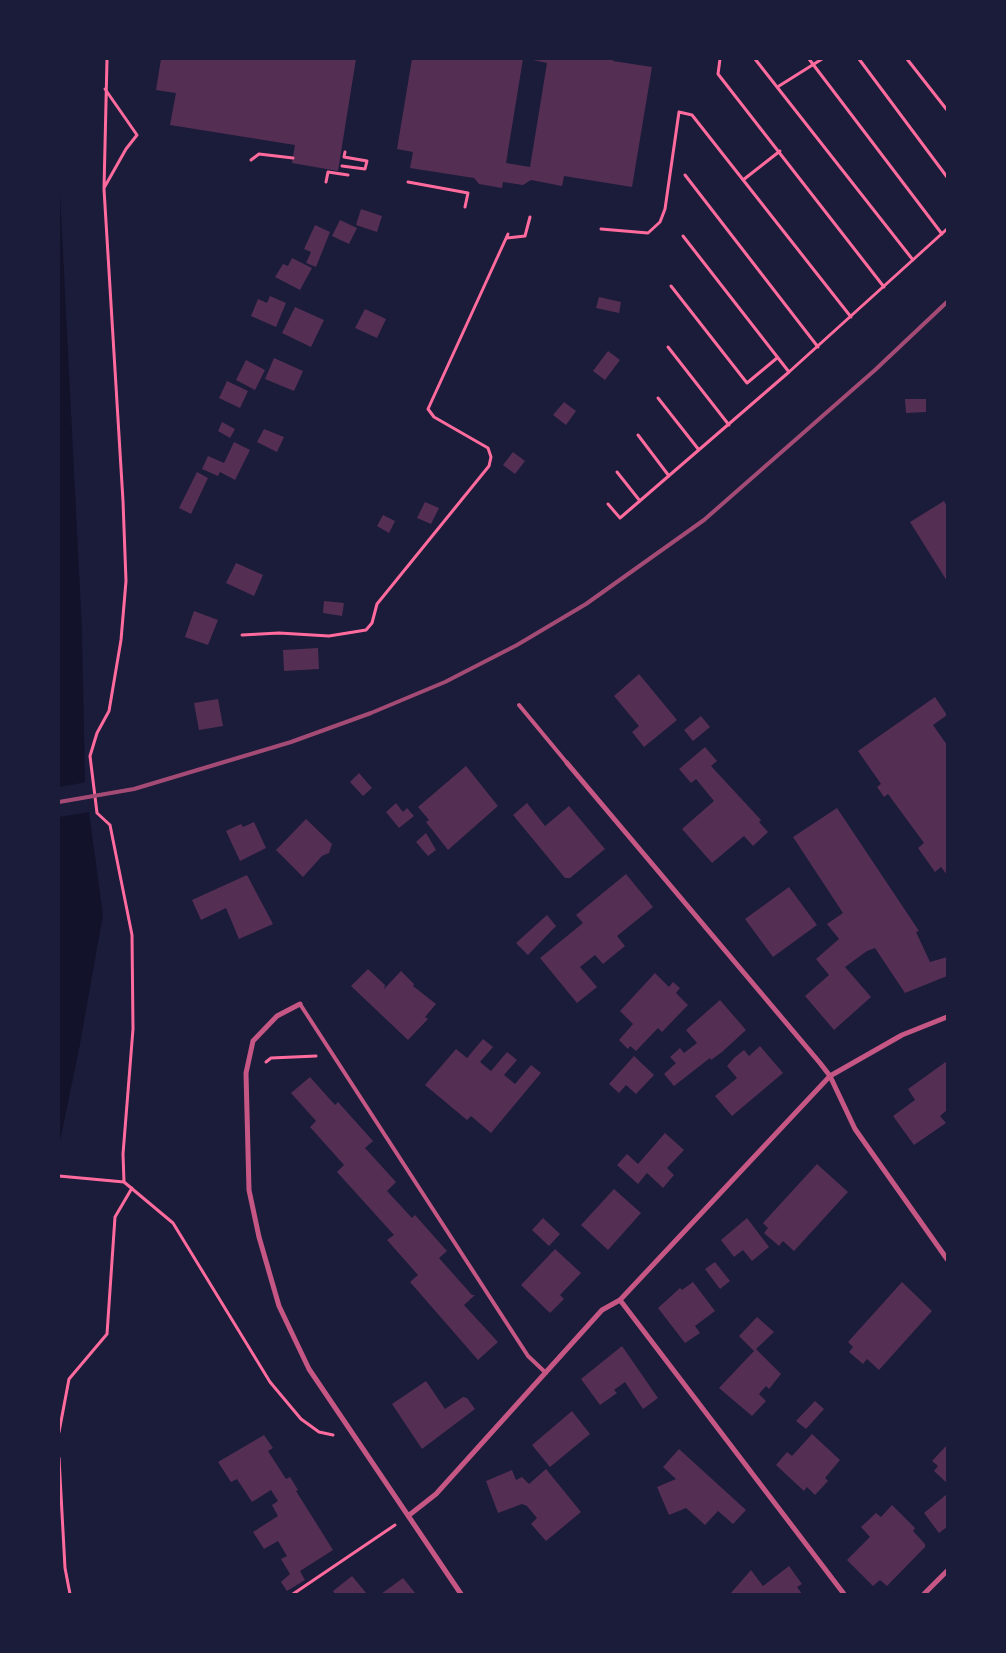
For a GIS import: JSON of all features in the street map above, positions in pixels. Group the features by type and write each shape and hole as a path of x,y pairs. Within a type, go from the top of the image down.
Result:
{"street":[{"path":"568,763 830,1076 855,1128 947,1259"},
{"path":"300,1004 278,1016 253,1041 246,1073 249,1190 259,1237 279,1306 309,1369 460,1594"},
{"path":"408,1516 436,1494 602,1310 620,1300 830,1076 902,1035 947,1017"},
{"path":"620,1300 844,1594"},
{"path":"924,1594 947,1571"}],"lane":[{"path":"518,705 568,763"},
{"path":"300,1004 528,1356 546,1373"}],"path":[{"path":"107,59 104,189 126,581 121,640 109,711 97,733 90,756 97,813 110,825 132,935 134,1029 123,1154 124,1182"},
{"path":"720,59 718,74 780,151 884,287"},
{"path":"756,59 779,86 913,260"},
{"path":"809,59 942,234"},
{"path":"779,86 822,59"},
{"path":"859,59 947,177"},
{"path":"907,59 947,110"},
{"path":"104,189 126,149 137,135 105,89"},
{"path":"601,229 648,233 660,222 665,209 679,112 692,115 850,317"},
{"path":"743,180 780,151"},
{"path":"342,166 365,169 367,161 344,157 345,152"},
{"path":"251,160 259,154 293,158"},
{"path":"326,182 328,172 348,176"},
{"path":"685,175 818,346"},
{"path":"408,182 468,193 465,207"},
{"path":"242,635 279,632 329,636 366,630 372,623 377,604 489,466 491,458 488,448 434,417 428,409 507,236 525,236 530,218"},
{"path":"608,504 620,518 789,372 947,229"},
{"path":"683,236 789,372"},
{"path":"671,286 747,382 777,358"},
{"path":"668,348 729,425"},
{"path":"658,398 700,450"},
{"path":"638,435 669,476"},
{"path":"617,472 640,501"},
{"path":"246,1073 271,1058 336,1057"},
{"path":"59,1176 114,1183 124,1182 173,1224 270,1382 301,1419 319,1432 360,1443"},
{"path":"59,1432 69,1379 107,1334 115,1216 132,1188"},
{"path":"59,1458 65,1568 70,1594"},
{"path":"293,1594 408,1516"}],"shaded area":[{"path":"59,173 82,631 85,783 103,915 80,1044 59,1146"}],"pier":[{"path":"87,782 90,812 59,817 59,787"}],"building":[{"path":"161,59 356,59 338,171 292,163 295,145 170,125 176,93 156,90"},
{"path":"412,59 523,59 506,163 530,167 547,63 528,59 613,59 613,61 652,67 632,187 564,176 562,186 531,180 523,185 503,182 502,188 479,184 474,178 410,168 413,152 397,149"},
{"path":"361,209 382,216 377,232 356,225"},
{"path":"340,220 357,228 349,244 332,236"},
{"path":"315,225 330,232 316,267 306,263 311,252 304,249"},
{"path":"292,258 312,268 300,290 275,277 283,264 288,266"},
{"path":"270,296 286,303 276,327 251,316 258,299 267,303"},
{"path":"599,297 621,302 619,313 596,308"},
{"path":"295,307 324,320 311,347 282,333"},
{"path":"365,309 386,319 377,338 355,328"},
{"path":"608,351 620,360 605,380 593,371"},
{"path":"274,358 303,371 294,391 265,379"},
{"path":"246,360 265,370 255,390 236,380"},
{"path":"227,381 248,391 240,408 219,398"},
{"path":"905,399 926,399 926,412 906,413"},
{"path":"564,402 576,411 566,425 553,415"},
{"path":"222,422 235,429 230,438 218,431"},
{"path":"264,429 284,437 277,452 257,442"},
{"path":"234,442 250,450 235,480 220,472 218,476 202,469 208,456 224,463"},
{"path":"513,452 525,461 515,474 503,465"},
{"path":"197,472 208,478 191,514 179,508"},
{"path":"944,501 947,507 947,581 910,522"},
{"path":"425,502 439,508 431,524 417,518"},
{"path":"383,515 395,521 389,533 377,526"},
{"path":"236,563 263,575 254,596 226,583"},
{"path":"324,601 344,603 342,616 323,613"},
{"path":"194,611 218,620 208,645 185,637"},
{"path":"318,648 319,669 284,671 283,650"},
{"path":"639,674 677,720 644,747 632,732 639,726 614,696"},
{"path":"935,697 947,715 933,725 947,745 947,875 941,867 935,872 918,848 924,843 888,794 884,797 877,787 881,784 858,751"},
{"path":"218,699 223,726 199,730 194,703"},
{"path":"701,716 710,727 693,741 684,730"},
{"path":"705,747 717,761 711,766 761,820 759,822 768,832 753,846 744,836 712,863 682,829 714,801 696,779 691,783 679,769"},
{"path":"466,766 498,806 448,850 426,822 429,820 418,807"},
{"path":"359,773 372,788 363,796 350,782"},
{"path":"396,803 403,812 407,808 414,816 399,828 386,812"},
{"path":"527,803 545,826 569,806 605,849 570,878 565,878 513,815"},
{"path":"837,808 919,931 916,932 930,962 947,957 947,976 905,993 875,948 867,951 845,967 871,997 834,1030 805,996 829,975 816,959 839,939 827,924 843,913 793,837"},
{"path":"306,819 332,844 329,853 322,856 303,877 276,850"},
{"path":"254,822 266,848 240,861 226,831 241,824 243,827"},
{"path":"426,833 436,850 428,856 416,842"},
{"path":"626,874 653,907 617,936 625,946 603,964 595,955 580,967 597,987 577,1003 540,958 583,923 576,915"},
{"path":"247,875 273,924 239,939 226,908 201,920 192,900"},
{"path":"789,887 817,925 773,957 745,919"},
{"path":"547,915 556,926 528,955 516,943"},
{"path":"368,969 385,985 384,989 401,971 414,984 413,986 436,1004 425,1017 428,1019 408,1040 351,986"},
{"path":"655,973 669,987 673,982 680,988 676,993 688,1005 662,1032 658,1028 636,1051 630,1046 628,1049 619,1040 633,1024 620,1011"},
{"path":"720,1000 746,1030 722,1052 711,1060 710,1058 674,1086 664,1074 676,1063 670,1057 680,1048 684,1053 697,1043 686,1030"},
{"path":"483,1039 493,1047 480,1062 491,1071 507,1052 517,1060 504,1075 515,1084 531,1065 541,1073 491,1133 471,1116 467,1120 425,1085 456,1049 467,1058"},
{"path":"760,1046 783,1073 732,1116 715,1096 737,1078 727,1066 744,1050 749,1056"},
{"path":"634,1056 654,1075 636,1094 626,1085 619,1093 609,1084"},
{"path":"947,1061 947,1110 940,1116 946,1123 914,1145 893,1116 915,1100 908,1089"},
{"path":"310,1077 335,1105 338,1102 373,1141 365,1148 396,1182 387,1191 412,1218 415,1215 447,1251 439,1258 472,1295 475,1295 464,1305 498,1342 478,1360 410,1282 418,1275 387,1240 394,1235 337,1172 344,1165 310,1127 316,1121 291,1093"},
{"path":"665,1133 684,1150 667,1168 674,1175 663,1188 647,1173 638,1184 617,1165 627,1154 638,1164"},
{"path":"817,1164 848,1192 794,1251 783,1241 779,1246 764,1233 768,1228 763,1223"},
{"path":"614,1189 641,1213 608,1250 581,1225"},
{"path":"543,1218 560,1234 549,1246 532,1230"},
{"path":"747,1218 769,1247 752,1261 743,1250 734,1257 721,1240"},
{"path":"555,1249 581,1273 560,1295 564,1299 550,1313 521,1285"},
{"path":"715,1262 730,1281 720,1289 705,1269"},
{"path":"693,1282 715,1311 695,1326 700,1333 685,1343 658,1308 680,1288 682,1290"},
{"path":"902,1282 932,1311 879,1370 867,1359 863,1364 849,1352 853,1347 848,1342"},
{"path":"757,1317 774,1332 756,1349 781,1374 769,1389 766,1386 759,1394 766,1401 752,1416 719,1388 754,1351 739,1336"},
{"path":"622,1346 658,1398 643,1409 625,1382 614,1390 617,1393 600,1405 581,1379"},
{"path":"426,1381 445,1409 463,1397 467,1398 475,1409 422,1449 392,1404"},
{"path":"815,1401 824,1409 806,1429 796,1421"},
{"path":"572,1411 590,1434 550,1467 532,1445"},
{"path":"812,1434 840,1460 825,1478 828,1481 815,1495 807,1487 804,1491 776,1465 787,1452 792,1456"},
{"path":"264,1435 273,1448 268,1451 286,1479 290,1477 298,1490 296,1491 333,1550 300,1571 305,1580 287,1591 281,1582 290,1574 281,1559 287,1556 278,1541 264,1549 253,1532 278,1516 272,1505 278,1501 271,1490 252,1502 237,1479 231,1482 218,1462"},
{"path":"947,1445 947,1483 934,1471 938,1466 932,1461"},
{"path":"679,1449 746,1510 733,1524 718,1511 705,1525 686,1508 669,1515 657,1487 676,1479 663,1467"},
{"path":"546,1469 581,1512 546,1541 531,1524 537,1518 527,1506 522,1504 498,1513 486,1481 512,1470 516,1480 522,1477 529,1484"},
{"path":"947,1494 947,1527 939,1533 924,1513"},
{"path":"892,1505 915,1528 913,1531 925,1544 925,1547 887,1586 880,1580 873,1586 847,1560 870,1537 861,1527 876,1513 881,1517"},
{"path":"789,1566 802,1584 797,1587 802,1594 730,1594 751,1570 763,1586"},
{"path":"352,1576 367,1594 335,1594 333,1591"},
{"path":"403,1578 416,1594 381,1594"}],"railway":[{"path":"59,802 134,789 291,742 371,713 445,682 517,645 586,604 704,520 875,370 947,302"}]}
